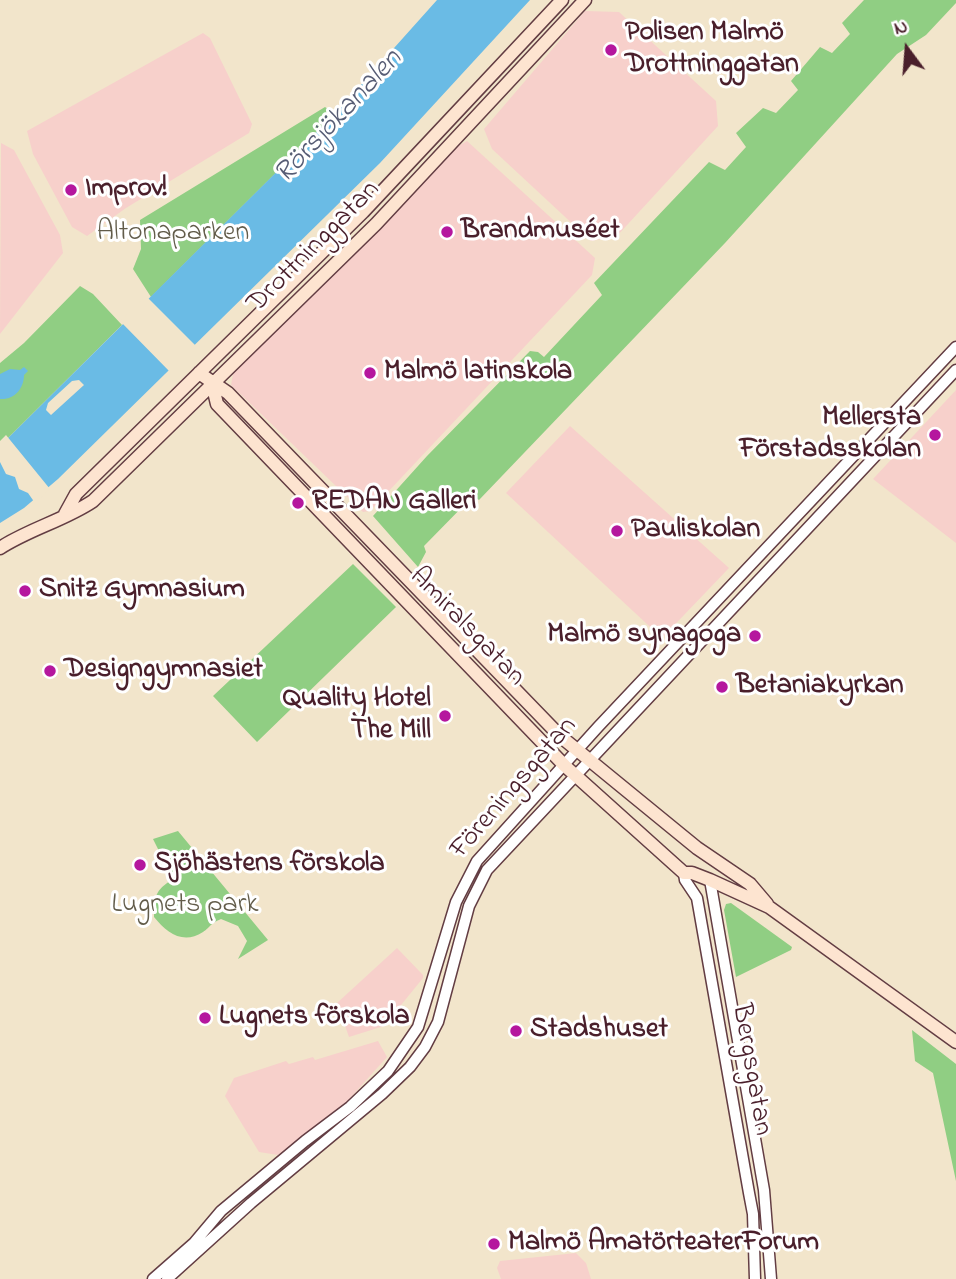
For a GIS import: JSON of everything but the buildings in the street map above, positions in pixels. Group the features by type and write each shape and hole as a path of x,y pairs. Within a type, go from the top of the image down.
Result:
{"main road":[{"name":"Drottninggatan","path":"65,514 76,494 363,212 562,0"},
{"name":"Drottninggatan","path":"0,548 65,514 80,510 93,501 376,224 585,0"},
{"name":"Amiralsgatan","path":"199,373 228,393 503,678 579,751 698,848 750,884 769,907"},
{"name":"Amiralsgatan","path":"212,383 217,404 565,766 684,873 710,880 769,907 956,1042"},
{"path":"698,848 704,858 710,880"}],"street":[{"name":"Föreningsgatan","path":"153,1279 194,1243 221,1211 304,1141 350,1107 388,1071 418,1027 456,902 477,861 598,727 956,347"},
{"name":"Föreningsgatan","path":"167,1279 410,1067 425,1047 438,1022 469,906 487,870 956,370"},
{"name":"Bergsgatan","path":"684,873 685,880 696,898 750,1193 755,1279"},
{"name":"Bergsgatan","path":"710,880 764,1190 771,1279"}],"shaded area":[{"path":"585,11 619,12 716,101 718,126 617,236 591,241 492,149 484,129"},
{"path":"203,33 210,38 252,124 249,133 126,208 87,236 72,227 33,154 27,131"},
{"path":"467,141 595,258 592,275 370,511 363,512 231,385 234,368 450,151"},
{"path":"1,143 14,150 60,235 63,253 0,334"},
{"name":"Mellersta Förstadsskolan","path":"956,390 956,543 873,479"},
{"name":"Pauliskolan","path":"570,426 729,568 662,638 506,493"},
{"path":"397,948 423,978 384,1026 349,1037 337,1003"},
{"path":"378,1041 387,1057 343,1106 278,1155 259,1152 225,1096 234,1078 286,1061 289,1064 313,1057 315,1060"},
{"path":"576,1253 586,1263 591,1279 501,1279 497,1268 500,1261"}],"green space":[{"path":"864,0 956,0 956,3 926,35 897,54 725,243 479,500 473,496 424,546 426,552 418,567 373,516 427,456 530,351 538,352 544,357 602,295 594,283 709,162 725,170 746,147 736,133 763,108 776,113 798,90 791,81 820,47 832,53 850,34 842,23"},
{"name":"Altonaparken","path":"325,107 335,114 151,297 133,269 141,249 140,220"},
{"path":"80,286 93,294 122,325 0,446 0,363 24,343"},
{"path":"353,564 396,607 257,742 213,696"},
{"name":"Lugnets park","path":"178,831 268,940 238,959 247,941 238,926 221,919 196,936 182,937 164,928 154,917 157,895 162,887 173,879 153,839"},
{"path":"731,903 792,947 791,950 736,977 724,910 726,904"},
{"path":"912,1030 956,1064 956,1181 933,1073 915,1061"}],"water":[{"name":"Rörsjökanalen","path":"437,0 530,0 380,163 58,479 24,508 0,523 0,446 335,114"},
{"path":"24,367 28,371 18,392 10,398 0,399 0,374"}],"pier":[{"path":"146,296 197,347 171,373 120,321"},
{"path":"79,380 84,385 51,415 46,410 48,403 72,381"},
{"path":"6,435 50,489 35,503 28,493 19,489 15,477 6,474 0,462 0,441"}],"place":[{"name":"Polisen Malmö Drottninggatan","path":"611,50"},
{"name":"Improv!","path":"71,190"},
{"name":"Brandmuséet","path":"447,232"},
{"name":"Malmö latinskola","path":"370,373"},
{"name":"Mellersta Förstadsskolan","path":"935,435"},
{"name":"REDAN Galleri","path":"298,503"},
{"name":"Pauliskolan","path":"617,531"},
{"name":"Snitz Gymnasium","path":"25,591"},
{"name":"Malmö synagoga","path":"755,636"},
{"name":"Designgymnasiet","path":"50,671"},
{"name":"Betaniakyrkan","path":"722,687"},
{"name":"Quality Hotel The Mill","path":"445,716"},
{"name":"Sjöhästens förskola","path":"140,865"},
{"name":"Lugnets förskola","path":"205,1018"},
{"name":"Stadshuset","path":"516,1031"},
{"name":"Malmö AmatörteaterForum","path":"494,1244"}]}
